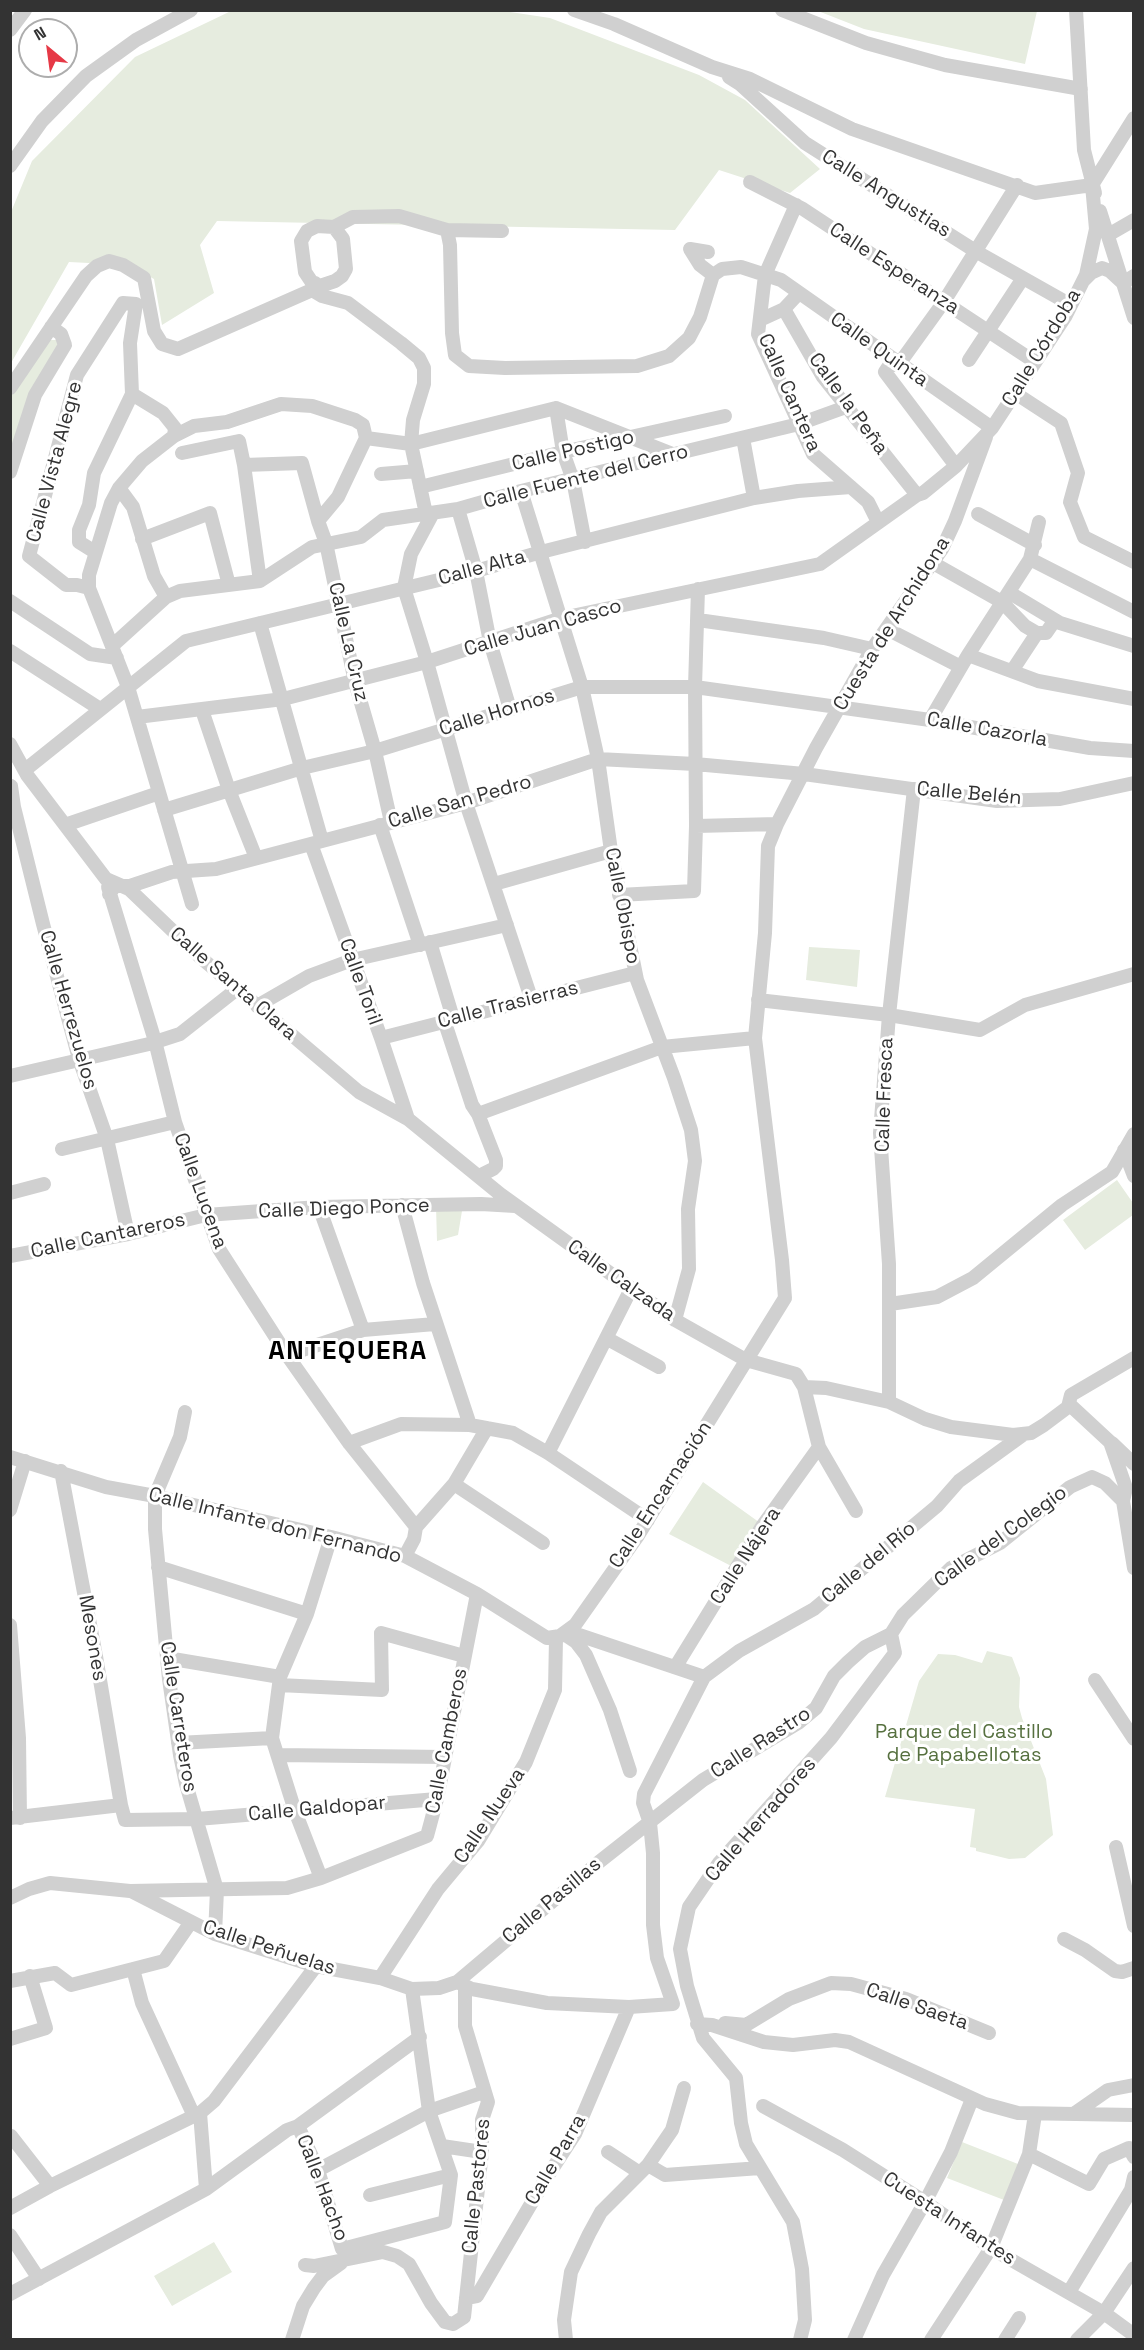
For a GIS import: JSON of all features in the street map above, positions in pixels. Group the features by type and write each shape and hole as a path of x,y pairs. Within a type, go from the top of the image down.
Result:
{"street":[{"path":"10,30 25,10"},
{"path":"10,166 42,121 86,76 136,40 191,10"},
{"path":"574,10 614,24 712,67 750,79 852,129 1035,193 1092,185 1134,118"},
{"path":"782,10 866,43 945,65 1081,89"},
{"path":"1076,10 1084,150 1092,185 1108,235 1128,279 1134,318"},
{"name":"Calle Angustias","path":"712,67 740,84 805,143 976,252 1071,305"},
{"name":"Calle Esperanza","path":"750,182 795,205 943,303 988,329 1035,362"},
{"path":"968,485 965,470 956,466 885,372 889,366 899,364 943,303 1017,185"},
{"name":"Calle Córdoba","path":"989,432 1071,305 1082,283 1093,248 1096,229 1092,185"},
{"name":"Calle Cantera","path":"795,205 765,275 758,334 813,454 868,502 878,522"},
{"path":"502,231 447,230 399,216 353,217 334,227 317,226 307,231 301,241 305,272 322,296 348,303 418,358 424,368 424,384 413,420 411,444 420,487 429,513 411,554 404,588 466,803 531,998"},
{"path":"1108,235 1134,220"},
{"path":"10,388 86,276 97,266 109,261 123,264 144,278 154,331 162,344 178,349 342,276 346,269 343,239 334,227"},
{"path":"447,230 450,245 452,333 455,355 469,366 505,368 638,366 669,356 689,338 700,317 713,275 700,265 690,249 708,252"},
{"name":"Calle Quinta","path":"713,275 722,269 741,267 781,280 899,364 989,432"},
{"path":"1082,283 1091,273 1102,268 1128,279"},
{"path":"969,360 1023,278"},
{"path":"760,320 784,309 800,293"},
{"path":"95,552 79,542 79,530 89,505 94,473 132,394 130,343 136,304 149,298"},
{"name":"Calle Vista Alegre","path":"89,588 66,585 29,556 77,375 123,303 136,304"},
{"name":"Calle la Peña","path":"784,309 823,377 917,495"},
{"path":"10,472 35,395 65,345 61,334 51,327"},
{"path":"1015,393 1061,423 1077,473 1070,502 1084,537 1134,561"},
{"path":"132,394 163,413 175,428 174,436"},
{"path":"192,904 128,687 89,588 89,575 111,502 119,488 142,460 174,436 194,426 227,422 281,404 312,406 355,420 363,425 366,438 338,497 318,521"},
{"name":"Calle Fuente del Cerro","path":"260,580 312,547 361,537 383,520 458,509 521,491 799,424 846,406"},
{"path":"556,408 563,452 573,480 585,542"},
{"path":"366,438 411,444 556,408 675,455"},
{"name":"Calle Postigo","path":"420,487 725,416"},
{"name":"Calle Juan Casco","path":"137,717 283,699 427,662 562,618 820,564 923,493 956,466 989,432"},
{"name":"Cuesta de Archidona","path":"755,1038 765,933 767,854 777,824 872,648 933,563 955,521 989,432"},
{"path":"743,438 754,498"},
{"path":"10,601 90,654 114,652 166,597 180,591 260,580 239,441 182,453"},
{"name":"Calle La Cruz","path":"244,465 302,463 326,543 355,682 375,751 385,823 449,1019 472,1105 478,1114 496,1160 503,1183 503,1191 500,1194"},
{"path":"381,474 417,471"},
{"path":"119,488 133,507 154,576 166,597"},
{"name":"Calle Alta","path":"11,786 100,709 186,641 476,571 754,498 798,491 851,488"},
{"name":"Calle Obispo","path":"521,491 542,552 582,687 598,759 611,851 635,973 691,1131 695,1161 688,1209 689,1269 675,1320"},
{"path":"458,509 476,571 490,642 510,709"},
{"path":"142,539 210,513 229,585"},
{"path":"978,514 1035,545"},
{"path":"930,720 1030,560 1039,522"},
{"path":"1030,560 1134,612"},
{"path":"933,563 1055,620 1134,646"},
{"path":"619,895 694,891 696,826 694,687 698,589"},
{"path":"1006,597 1025,626 1037,633 1046,633 1055,620"},
{"path":"698,620 824,638 872,648"},
{"name":"Calle Toril","path":"260,623 302,768 316,843 352,960 408,1119"},
{"path":"887,629 965,661 1012,671 1038,681 1134,699"},
{"path":"1012,671 1037,633"},
{"path":"10,651 100,709"},
{"name":"Calle Hornos","path":"164,810 302,768 375,751 582,687 694,687 840,706"},
{"name":"Calle Cazorla","path":"840,706 1090,748 1134,751"},
{"path":"202,710 229,790 256,858"},
{"path":"10,744 26,772 65,825 159,793"},
{"name":"Calle San Pedro","path":"115,890 172,872 216,869 466,803 598,759 695,764 804,774"},
{"name":"Calle Belén","path":"804,774 997,801 1060,800 1134,783"},
{"name":"Calle Herrezuelos","path":"11,786 14,807 79,1059 107,1138 128,1234"},
{"name":"Calle Fresca","path":"889,1401 890,1304 880,1133 889,1015 915,789"},
{"path":"696,826 777,824"},
{"name":"Calle Santa Clara","path":"65,825 115,890 129,889 237,989 359,1092 408,1119"},
{"path":"494,884 611,851"},
{"name":"Calle Lucena","path":"115,890 175,1122 219,1249 287,1355 349,1443 416,1527"},
{"path":"257,1006 309,976 352,960 507,925"},
{"name":"Calle Trasierras","path":"381,1038 635,973"},
{"path":"758,1000 889,1015 980,1030 1025,1005 1134,974"},
{"path":"10,1076 180,1034 237,989"},
{"path":"478,1114 662,1047 755,1038"},
{"name":"Calle Encarnación","path":"565,1633 648,1520 784,1298 782,1260 755,1038"},
{"name":"Calle Calzada","path":"408,1119 500,1194 675,1320 746,1360 792,1372 800,1378 804,1387"},
{"path":"62,1149 175,1122"},
{"path":"890,1304 937,1297 973,1278 1062,1205 1112,1172 1134,1134"},
{"path":"1124,1150 1134,1176"},
{"path":"478,1176 489,1173 496,1166"},
{"path":"10,1193 44,1184"},
{"name":"Calle Diego Ponce","path":"481,1204 500,1194"},
{"name":"Calle Diego Ponce","path":"206,1215 319,1207 481,1204 518,1207"},
{"path":"402,1205 435,1324 470,1425"},
{"path":"319,1207 363,1330"},
{"name":"Calle Cantareros","path":"10,1256 128,1234 206,1215"},
{"path":"548,1453 631,1289"},
{"path":"287,1355 363,1330 435,1324"},
{"path":"606,1338 659,1367"},
{"name":"Calle del Río","path":"704,1677 740,1651 814,1609 937,1506 958,1481 1024,1434 1044,1425 1070,1404 1071,1395 1134,1358"},
{"path":"856,1511 819,1448 804,1387 826,1388 889,1401 925,1419 951,1427 1013,1435 1024,1434"},
{"path":"1070,1404 1134,1464"},
{"path":"154,1496 180,1437 185,1412"},
{"path":"349,1443 401,1424 470,1425 513,1433 548,1453 648,1520"},
{"path":"405,1556 414,1539 416,1527 454,1484 487,1428"},
{"path":"1110,1442 1126,1488 1123,1501 1134,1568"},
{"name":"Calle Nájera","path":"676,1666 763,1525 819,1448"},
{"name":"Calle Infante don Fernando","path":"10,1457 106,1487 332,1537 405,1556 477,1594 547,1638 565,1633 676,1666 704,1677"},
{"path":"10,1509 25,1461"},
{"name":"Mesones","path":"61,1472 96,1656 121,1805"},
{"name":"Calle del Colegio","path":"891,1634 903,1615 951,1568 980,1551 1000,1543 1070,1487 1092,1477 1105,1483 1123,1501"},
{"path":"454,1484 543,1543"},
{"name":"Calle Carreteros","path":"154,1496 158,1567 178,1743 183,1772 218,1890 215,1934"},
{"path":"321,1878 295,1811 272,1738 279,1681 307,1614 332,1537"},
{"path":"158,1567 307,1614"},
{"name":"Calle Camberos","path":"130,1891 287,1888 321,1878 427,1836 437,1799 477,1594"},
{"path":"10,1625 15,1818 121,1805"},
{"path":"167,1658 279,1681 382,1690 381,1633 464,1656"},
{"path":"565,1633 576,1642 586,1656 610,1710 630,1771"},
{"name":"Calle Nueva","path":"380,1978 438,1889 478,1841 526,1762 555,1690 565,1633"},
{"name":"Calle Rastro","path":"650,1823 703,1780 798,1723 816,1708 834,1676 848,1662 865,1647 891,1634"},
{"name":"Calle Herradores","path":"704,2025 680,1949 689,1907 719,1863 831,1738 895,1653 891,1634"},
{"path":"704,1677 644,1797 644,1808 650,1823 657,1958 673,2004 704,2025 764,2042 794,2045 836,2040 849,2042 972,2099 1001,2109 1035,2114 1075,2112 1134,2115"},
{"path":"1095,1680 1134,1739"},
{"path":"178,1743 272,1738"},
{"path":"278,1755 445,1757"},
{"name":"Calle Galdopar","path":"121,1805 125,1820 197,1819 437,1799"},
{"name":"Calle Pasillas","path":"461,1984 591,1868 650,1823"},
{"path":"1116,1847 1134,1926"},
{"path":"10,1898 50,1883 130,1891"},
{"name":"Calle Peñuelas","path":"130,1891 215,1934 316,1966 380,1978 412,1989"},
{"path":"10,1981 55,1973 71,1985 164,1961 191,1922"},
{"path":"1064,1939 1085,1950 1115,1971 1122,1972 1134,1968"},
{"path":"10,2208 197,2114 214,2101 316,1966"},
{"path":"133,1969 142,2003 197,2114 206,2189"},
{"path":"10,2039 46,2028 30,1976"},
{"name":"Calle Saeta","path":"704,2025 719,2022 746,2025 789,1999 831,1983 851,1984 906,1999 989,2033"},
{"path":"412,1989 461,1984 547,2003 629,2007 673,2004"},
{"name":"Calle Pastores","path":"345,2254 383,2252 397,2256 409,2264 431,2303 445,2322 453,2324 464,2317 482,2152 482,2120 488,2102 465,2026 461,1984"},
{"name":"Calle Hacho","path":"298,2126 318,2170 345,2254 445,2222 451,2175 429,2111 412,1989"},
{"name":"Calle Parra","path":"466,2298 477,2296 545,2180 575,2134 629,2007"},
{"path":"704,2025 703,2038 736,2078 746,2144 793,2222 802,2269 805,2320 800,2340"},
{"path":"10,2294 206,2189 275,2138 298,2126 420,2037"},
{"path":"1075,2112 1108,2090 1134,2085"},
{"path":"566,2340 564,2320 571,2272 601,2212 644,2169 672,2130 684,2088"},
{"path":"318,2170 429,2111 484,2092"},
{"path":"854,2340 883,2275 926,2202 951,2152 972,2099"},
{"name":"Cuesta Infantes","path":"763,2106 843,2151 926,2202 992,2248 1104,2313 1134,2335"},
{"path":"931,2340 992,2248 1029,2154 1035,2114"},
{"path":"11,2136 50,2186"},
{"path":"442,2146 482,2152"},
{"path":"1029,2154 1089,2184 1104,2159 1129,2148 1134,2157"},
{"path":"608,2152 644,2169 665,2175 760,2168"},
{"path":"370,2195 451,2175"},
{"path":"1069,2292 1131,2190 1134,2177"},
{"path":"10,2235 39,2279"},
{"path":"292,2340 303,2306 314,2288 345,2254"},
{"path":"1077,2340 1104,2313 1134,2268"},
{"path":"1005,2340 1018,2318"}],"green space":[{"path":"497,10 550,18 699,75 745,100 820,169 790,193 719,170 675,230 217,221 200,245 214,293 162,325 154,279 128,265 69,262 11,363 11,212 32,161 135,57 231,11"},
{"path":"818,11 1037,11 1025,64 864,29"},
{"path":"50,340 63,340 11,452 11,396"},
{"path":"809,947 860,950 857,987 806,980"},
{"path":"1117,1180 1133,1203 1133,1215 1085,1250 1063,1220"},
{"path":"463,1205 458,1235 437,1241 436,1206"},
{"path":"703,1482 763,1525 737,1569 669,1534"},
{"name":"Parque del Castillo de Papabellotas","path":"987,1651 1012,1657 1020,1678 1019,1707 1022,1718 1046,1779 1053,1835 1025,1858 1009,1859 976,1851 976,1848 970,1847 975,1809 885,1797 919,1681 938,1654 955,1655 982,1663"},
{"path":"962,2142 1018,2164 1004,2200 947,2178"},
{"path":"214,2242 232,2272 172,2306 154,2276"}],"district":[{"name":"ANTEQUERA","path":"348,1352"}]}
